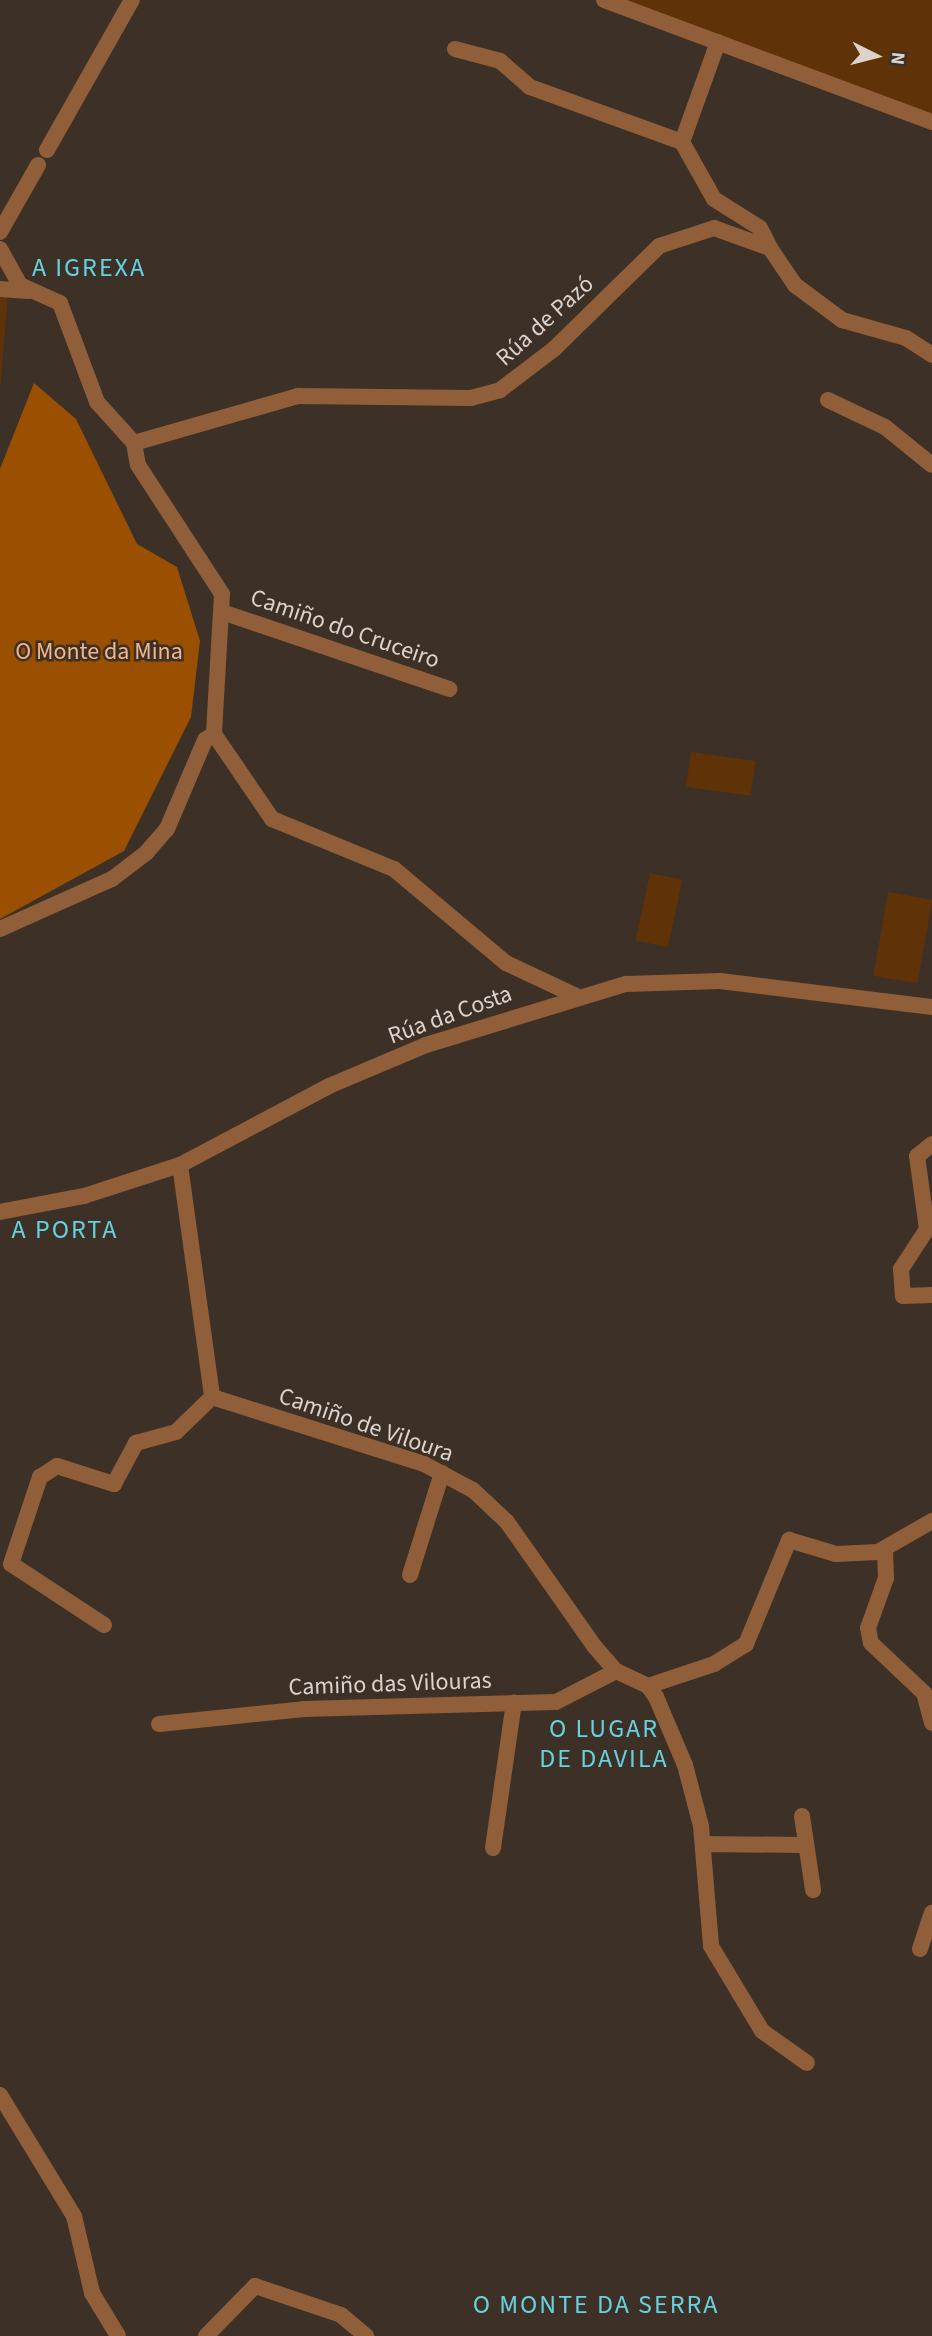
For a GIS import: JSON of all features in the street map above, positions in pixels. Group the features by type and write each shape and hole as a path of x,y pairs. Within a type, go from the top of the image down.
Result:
{"street":[{"path":"47,150 132,0"},
{"path":"604,0 932,121"},
{"path":"682,142 718,42"},
{"path":"455,48 508,65 530,87 682,142 714,199 760,228 769,248 795,285 842,320 906,338 932,355"},
{"path":"0,232 38,165"},
{"name":"Rúa de Pazó","path":"134,443 298,396 485,395 534,366 641,261 674,239 714,228 769,248"},
{"path":"0,249 28,291"},
{"path":"0,289 28,291 60,303 97,402 134,443"},
{"path":"828,400 885,427 932,465"},
{"name":"Camiño do Cruceiro","path":"134,443 138,465 214,577 225,613 212,698 214,734"},
{"name":"Camiño do Cruceiro","path":"225,613 450,689"},
{"path":"0,929 112,878 146,853 167,829 205,740 214,734 272,819 394,869 506,963 576,996"},
{"name":"Rúa da Costa","path":"3,1207 84,1196 180,1165 329,1086 467,1029 576,996 691,979 800,987 932,1007"},
{"path":"932,1144 917,1156 927,1229 901,1269 903,1296 932,1295"},
{"path":"104,1625 11,1564 40,1477 57,1466 114,1484 136,1443 176,1432 212,1396 180,1165"},
{"name":"Camiño de Viloura","path":"212,1396 442,1473 507,1522 616,1671 648,1686"},
{"path":"410,1575 442,1473"},
{"path":"807,2063 762,2031 711,1946 703,1844 685,1765 648,1686 713,1664 746,1644 789,1540 835,1554 885,1550 932,1521"},
{"path":"885,1550 879,1609 868,1628 871,1643 924,1693 932,1723"},
{"name":"Camiño das Vilouras","path":"159,1724 303,1709 570,1699 616,1671"},
{"path":"493,1848 514,1703"},
{"path":"802,1816 804,1845 813,1890"},
{"path":"703,1844 804,1845"},
{"path":"920,1949 932,1913"},
{"path":"0,2095 74,2216 92,2293 118,2336"},
{"path":"206,2336 255,2286 341,2315 366,2336"}],"shaded area":[{"path":"620,0 932,0 932,116"},
{"path":"0,294 8,294 0,391"},
{"path":"691,752 755,761 750,796 686,787"},
{"path":"650,873 682,880 668,947 636,940"},
{"path":"888,892 932,900 918,984 873,976"}],"green space":[{"name":"O Monte da Mina","path":"34,383 76,419 137,544 177,567 200,641 191,717 124,851 0,919 0,469"}],"district":[{"name":"A IGREXA","path":"89,268"},
{"name":"A PORTA","path":"65,1230"},
{"name":"O LUGAR DE DAVILA","path":"604,1744"},
{"name":"O MONTE DA SERRA","path":"596,2305"}]}
